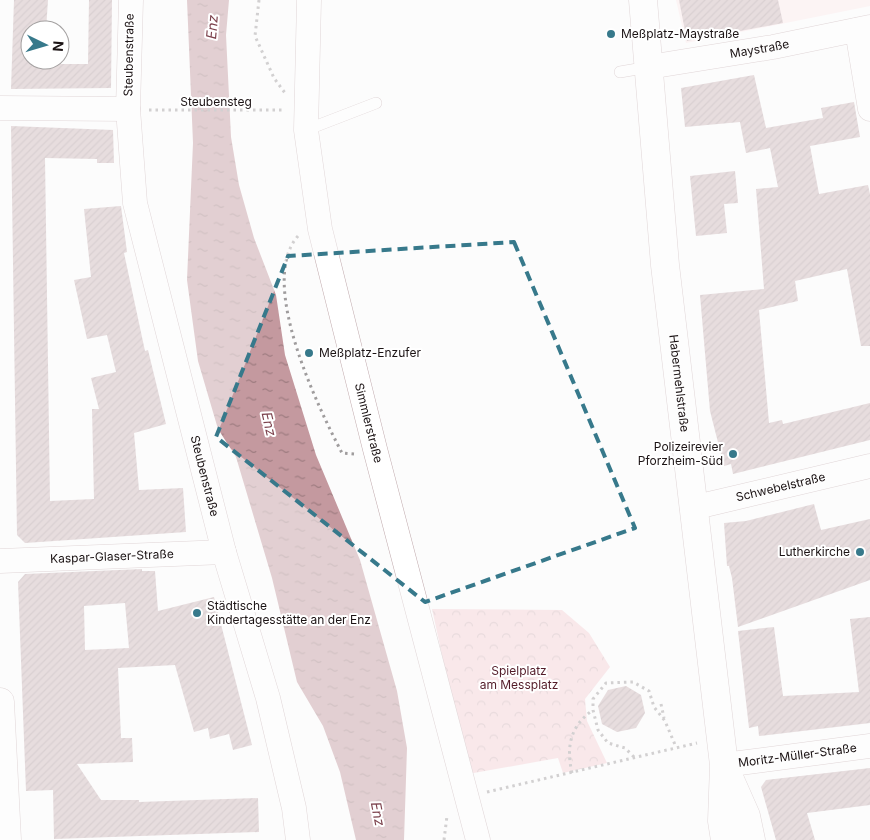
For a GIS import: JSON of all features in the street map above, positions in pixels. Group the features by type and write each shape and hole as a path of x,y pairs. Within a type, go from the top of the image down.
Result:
{"main road":[{"name":"Habermehlstraße","path":"643,0 665,264 722,752 722,821 725,840"},
{"path":"0,702 7,840"},
{"name":"Habermehlstraße","path":"722,752 746,816 751,840"}],"street":[{"name":"Steubenstraße","path":"131,0 128,109 135,203 224,552 268,698 294,808 298,840"},
{"name":"Simmlerstraße","path":"309,0 306,119 320,229 375,449 478,840"},
{"name":"Maystraße","path":"649,67 773,47 863,28"},
{"path":"863,28 870,109"},
{"name":"Steubenstraße","path":"0,108 128,109"},
{"name":"Schwebelstraße","path":"692,508 870,466"},
{"name":"Kaspar-Glaser-Straße","path":"0,562 224,552"},
{"name":"Moritz-Müller-Straße","path":"722,752 870,746"}],"lane":[{"path":"620,72 649,67"},
{"path":"306,119 376,103"}],"path":[{"path":"259,0 255,36 274,78 283,92 306,119"},
{"name":"Steubensteg","path":"156,110 277,110"},
{"path":"320,229 298,236 292,243 286,262 284,295 294,342 328,426 342,453 348,455"},
{"path":"634,757 624,748 608,743 598,730 593,710 593,699 606,683 633,682 649,691 654,707 665,721"},
{"path":"661,704 665,721 676,747"},
{"path":"572,773 568,757 569,742 574,730 584,716 593,710"},
{"path":"466,796 572,773 676,747 722,752"}],"highlighted area":[{"path":"514,242 635,528 425,602 216,437 288,256"}],"shaded area":[{"path":"676,0 870,0 870,6 686,43"}],"green space":[{"name":"Spielplatz am Messplatz","path":"432,609 562,610 589,633 610,667 585,699 587,721 607,763 563,773 558,758 468,774"}],"water":[{"name":"Enz","path":"187,0 229,0 226,35 231,137 239,185 254,238 276,295 285,355 316,455 360,560 397,691 407,748 404,840 356,840 340,772 323,726 297,682 272,578 236,457 218,429 198,361 187,280 193,143"}],"building":[{"path":"14,0 48,0 47,20 20,20 20,70 70,70 70,64 88,64 89,0 112,0 111,88 11,89"},
{"path":"679,0 778,0 783,23 687,41"},
{"path":"754,75 766,128 823,118 821,108 854,102 860,137 810,146 819,194 868,185 870,194 870,346 861,346 847,269 795,281 798,301 759,310 769,423 782,420 783,424 870,403 870,440 733,474 731,464 724,466 710,411 700,295 764,289 756,189 778,187 770,148 746,153 740,122 685,127 681,88"},
{"path":"11,126 113,130 114,163 97,163 97,159 45,158 50,501 94,499 92,409 99,409 91,378 116,372 107,335 87,339 74,280 91,277 84,209 121,206 127,252 124,253 145,351 148,350 166,424 134,433 139,490 183,488 186,532 25,543 17,535"},
{"path":"735,171 738,203 724,204 727,233 696,236 690,176"},
{"path":"814,504 821,530 870,519 870,580 738,627 732,578 729,566 727,566 724,523 746,521"},
{"path":"142,569 142,571 155,571 158,611 214,597 252,745 233,750 229,734 210,739 208,728 194,732 175,665 118,668 121,738 132,738 133,762 77,764 101,800 139,800 139,802 258,798 259,832 54,839 53,790 26,791 18,582 25,574","holes":["125,603 129,648 85,650 84,606"]},
{"path":"870,617 870,723 759,736 758,726 749,728 738,631 774,627 783,696 859,692 850,619"},
{"path":"626,686 641,695 645,713 636,728 617,732 602,724 598,706 608,690"},
{"path":"870,768 870,805 807,813 815,840 776,840 761,787 766,780"}],"place":[{"name":"Meßplatz-Maystraße","path":"611,34"},
{"name":"Meßplatz-Enzufer","path":"309,353"},
{"name":"Polizeirevier Pforzheim-Süd","path":"733,454"},
{"name":"Lutherkirche","path":"860,552"},
{"name":"Städtische Kindertagesstätte an der Enz","path":"197,613"}]}
